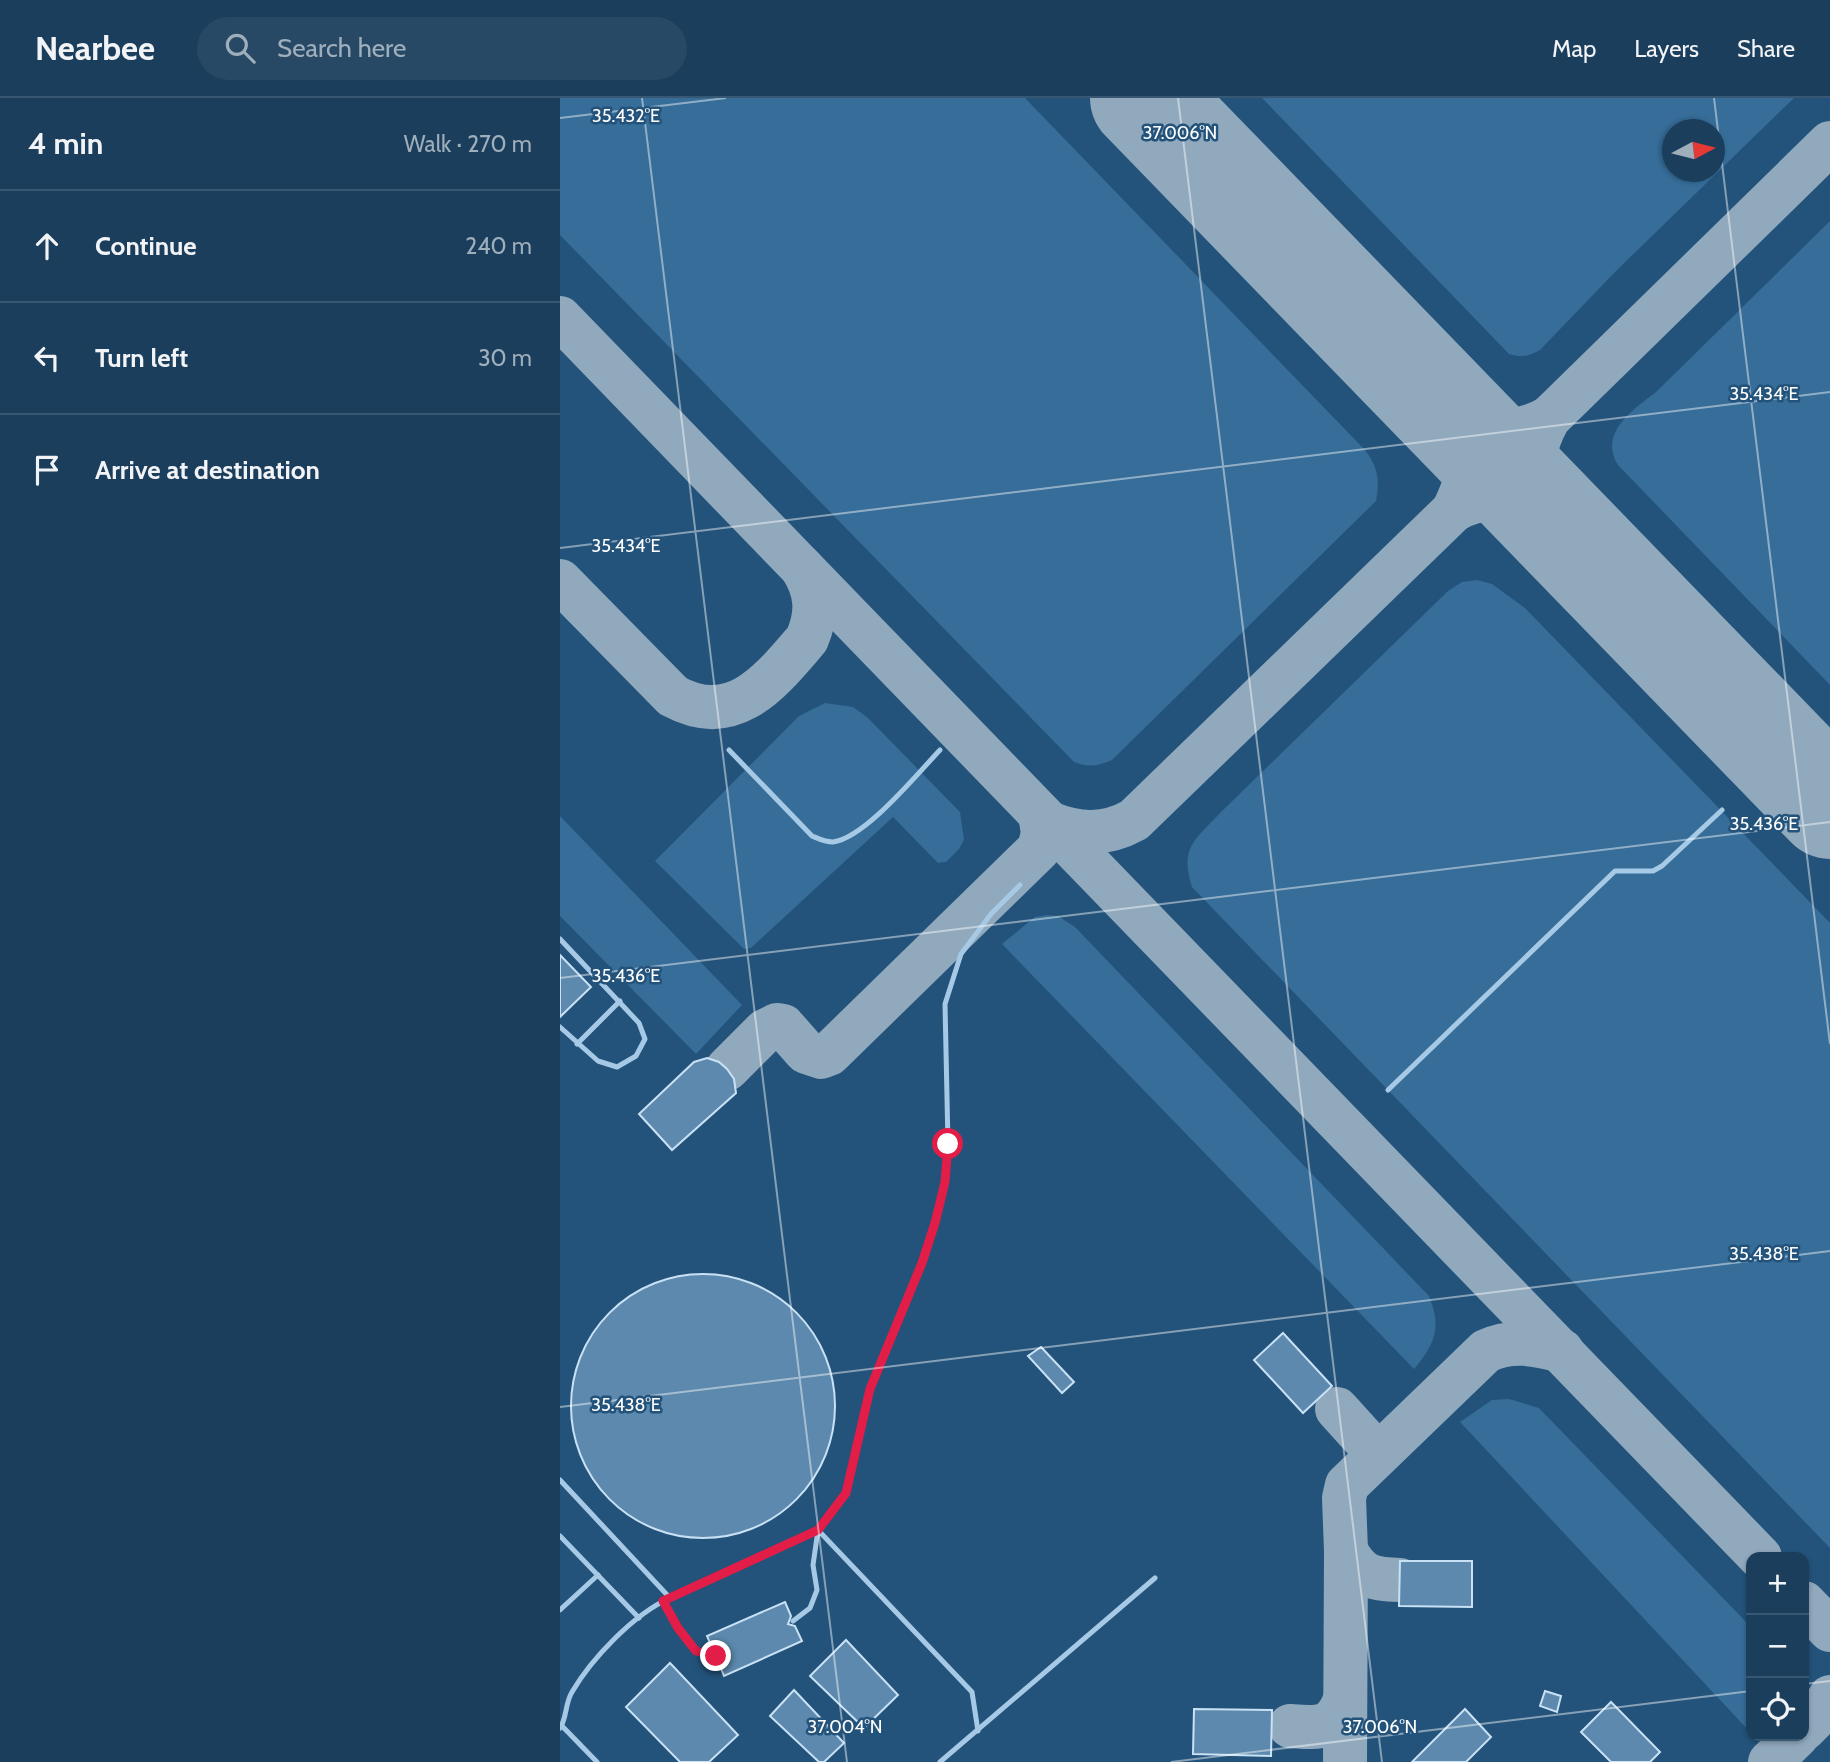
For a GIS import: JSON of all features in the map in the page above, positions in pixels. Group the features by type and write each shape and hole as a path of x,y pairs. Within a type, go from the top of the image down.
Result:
{"lane":[{"path":"729,750 812,836 824,842 835,842 869,822 940,750"},
{"path":"1388,1090 1615,871 1653,871 1662,866 1722,810"},
{"path":"597,1762 561,1726 570,1694 599,1656 654,1605 818,1530 846,1493 870,1389 922,1263 943,1192 948,1144 945,1004 961,954 991,914 1020,885"},
{"path":"560,939 639,1023 645,1039 636,1056 617,1066 598,1061 560,1027"},
{"path":"577,1044 620,1001"},
{"path":"560,1480 666,1600 678,1628 696,1651 716,1656"},
{"path":"793,1621 810,1608 817,1590 813,1565 818,1530"},
{"path":"818,1530 972,1692 978,1731"},
{"path":"560,1536 639,1618"},
{"path":"560,1610 598,1575"},
{"path":"940,1762 1155,1578"}],"shaded area":[{"path":"560,98 1025,98 1365,450 1377,474 1376,501 1112,760 1093,766 1074,762 560,235"},
{"path":"1262,98 1794,98 1725,165 1725,119 1662,119 1662,182 1708,182 1540,350 1518,356 1509,354"},
{"path":"1830,221 1830,685 1618,465 1612,443 1615,433 1628,415 1655,393"},
{"path":"1477,580 1492,584 1525,608 1830,923 1830,1548 1192,887 1188,873 1189,853 1204,829 1448,591 1462,582"},
{"path":"825,703 853,707 867,717 960,812 964,840 946,862 938,863 893,817 751,948 744,949 655,861 799,716"},
{"path":"560,816 742,1005 696,1054 560,916"},
{"path":"1058,916 1075,927 1429,1296 1436,1327 1427,1352 1414,1369 1002,944 1035,917"},
{"path":"1509,1399 1539,1408 1746,1622 1746,1728 1460,1422 1492,1400"}],"building":[{"path":"560,955 591,987 560,1017"},
{"path":"707,1058 719,1062 727,1069 734,1079 736,1093 672,1150 639,1114 694,1062"},
{"path":"703,1274 729,1277 753,1284 796,1313 825,1356 832,1380 835,1406 832,1432 825,1456 796,1499 753,1528 729,1535 703,1538 677,1535 653,1528 610,1499 581,1456 574,1432 571,1406 574,1380 581,1356 610,1313 653,1284 677,1277"},
{"path":"1283,1333 1332,1386 1303,1413 1254,1360"},
{"path":"1041,1347 1074,1382 1062,1393 1028,1356"},
{"path":"1400,1561 1472,1561 1472,1607 1399,1606"},
{"path":"785,1602 791,1616 788,1624 795,1626 802,1641 724,1676 718,1661 721,1654 713,1650 707,1636"},
{"path":"846,1640 898,1695 864,1728 810,1676"},
{"path":"670,1663 738,1735 709,1762 680,1762 626,1707"},
{"path":"794,1690 844,1743 824,1762 819,1762 770,1716"},
{"path":"1545,1691 1561,1696 1557,1712 1540,1706"},
{"path":"1611,1702 1660,1752 1650,1762 1611,1762 1581,1732"},
{"path":"1194,1709 1272,1710 1271,1756 1193,1754"},
{"path":"1465,1709 1491,1737 1466,1762 1412,1762"}],"taxiway":[{"path":"1049,823 1071,830 1092,832 1113,829 1134,820 1453,511 1473,502 1494,499 1538,504 1534,460 1549,418 1830,143"},
{"path":"560,318 1755,1552"},
{"path":"1458,422 1494,430 1515,430 1549,418"},
{"path":"1453,511 1467,468 1458,422"},
{"path":"560,581 673,696 695,705 714,707 732,704 749,696 779,671 807,639 813,620 814,603 811,586 802,568"},
{"path":"727,1069 765,1031 777,1025 783,1026 806,1052 821,1057 829,1054 1039,849 1043,833 1040,814"},
{"path":"1345,1762 1344,1498 1347,1485 1486,1351 1515,1344 1543,1346 1562,1351"},
{"path":"1337,1409 1366,1441"},
{"path":"1346,1551 1368,1575 1400,1580"},
{"path":"1809,1608 1830,1630"},
{"path":"1809,1724 1821,1712 1830,1697"},
{"path":"1290,1726 1324,1725 1336,1717 1345,1700 1345,1713"},
{"path":"1770,1762 1792,1741"}],"runway":[{"path":"1144,98 1830,805"}],"route":[{"path":"716,1656 696,1651 678,1628 663,1601 818,1530 846,1493 870,1389 922,1263 935,1223 945,1182 948,1144"}]}
